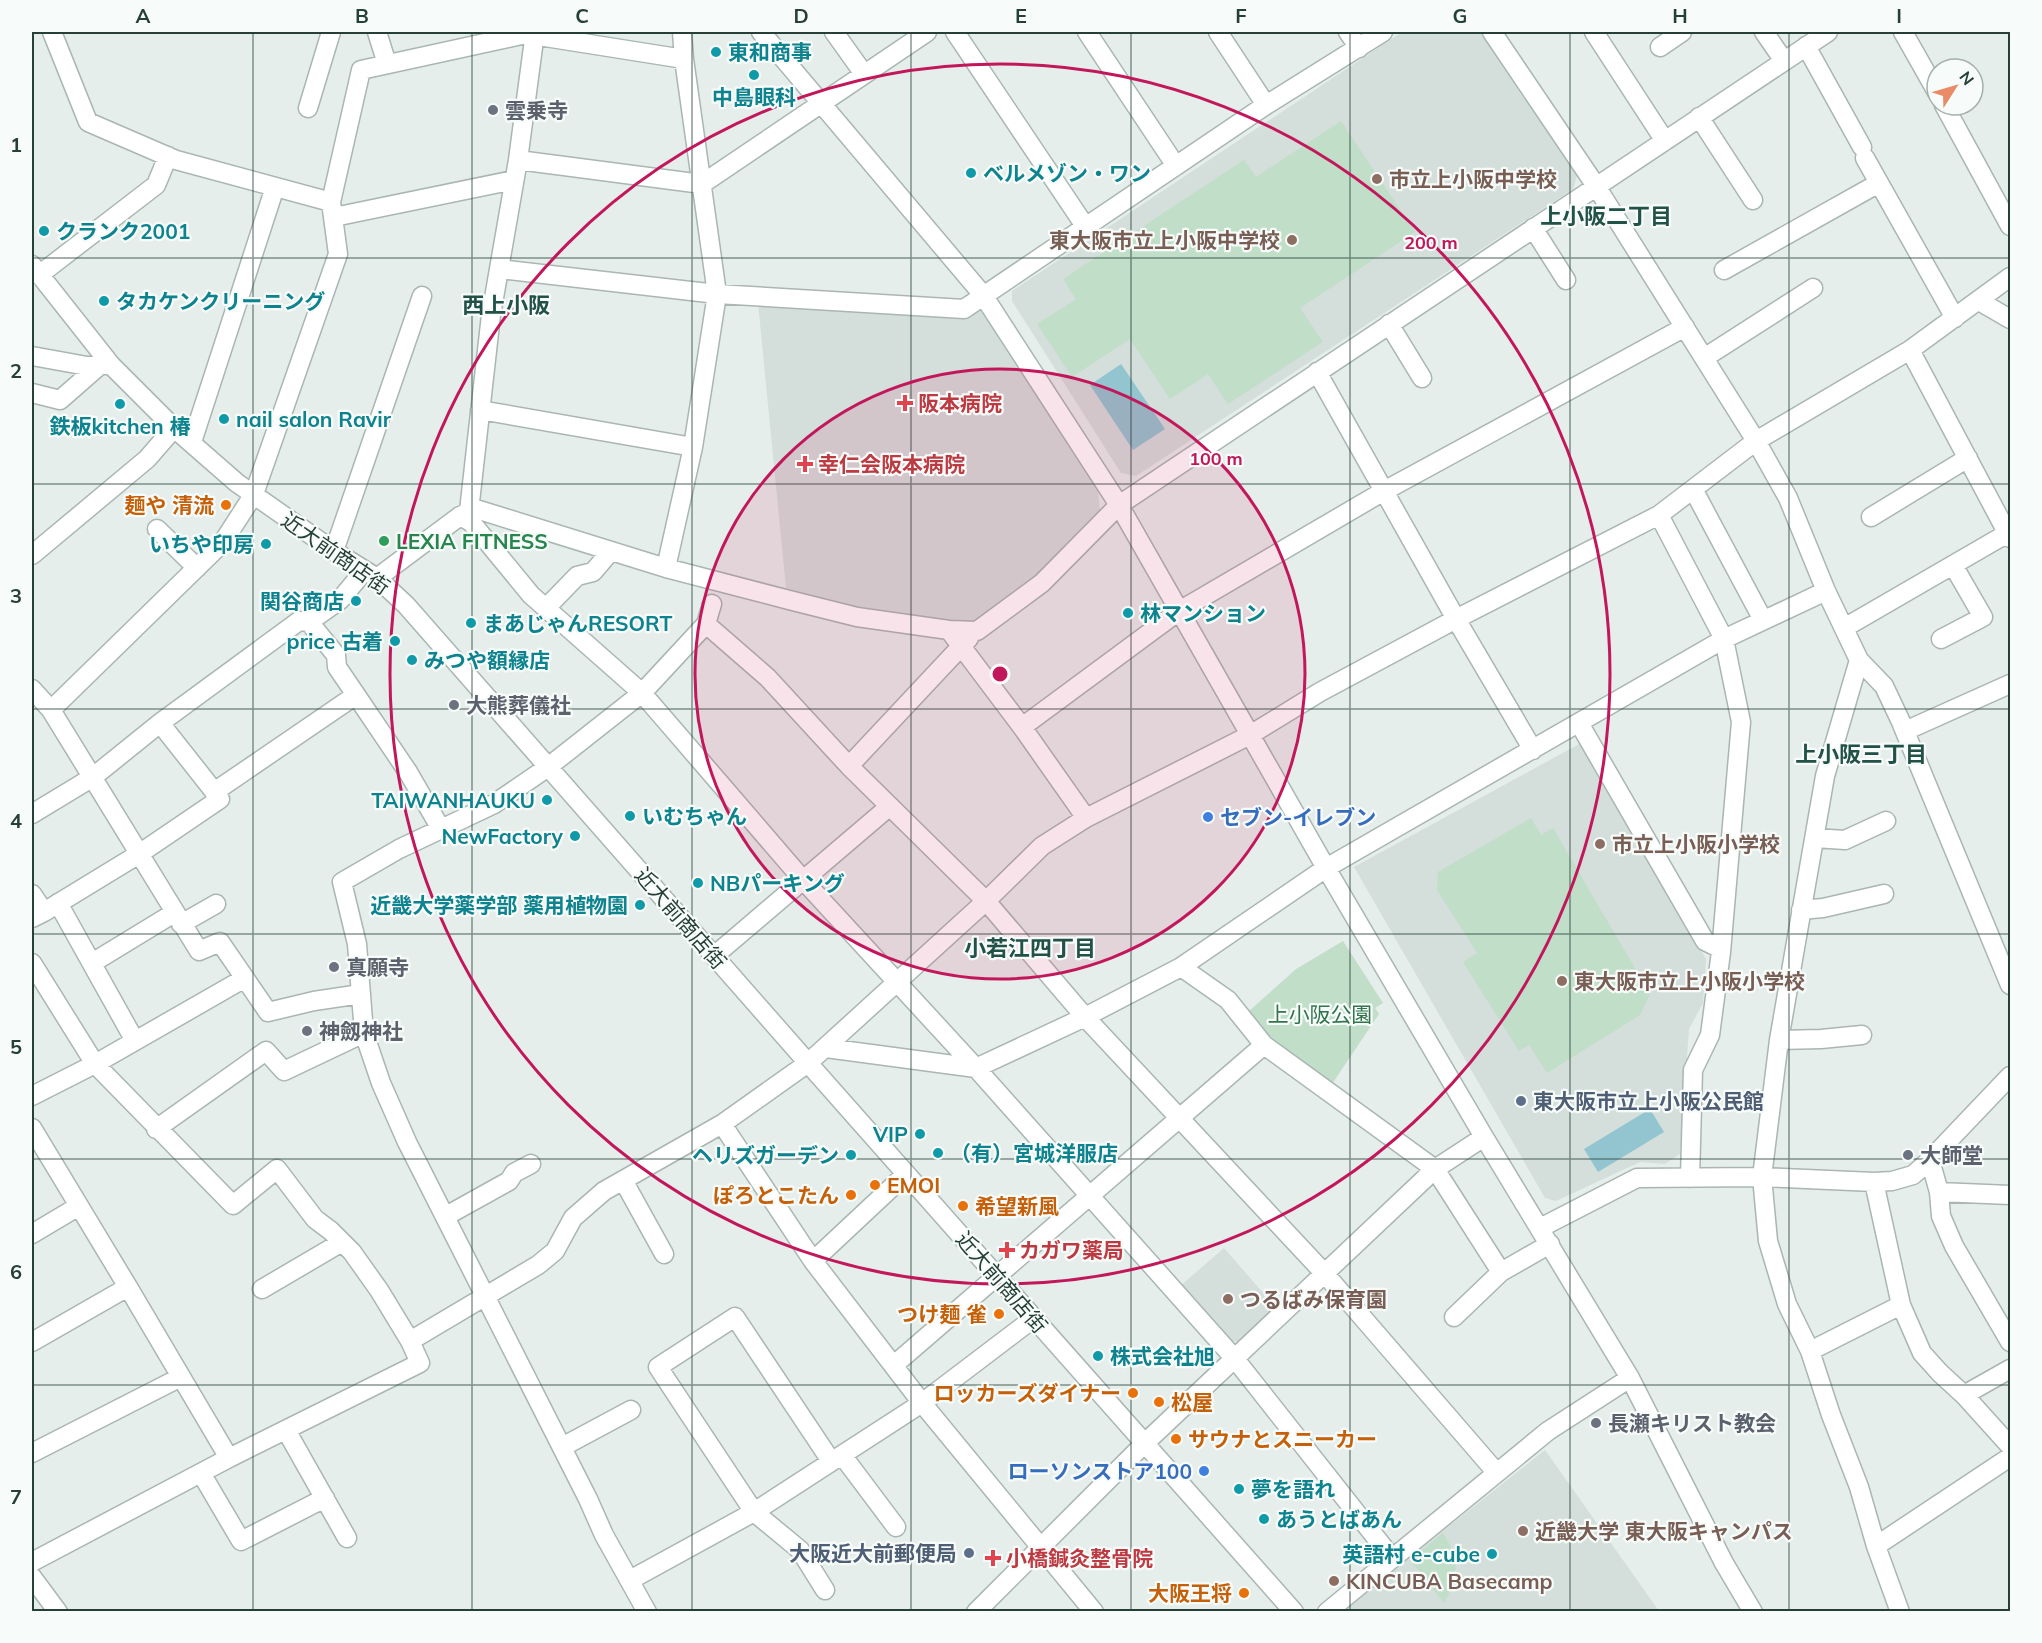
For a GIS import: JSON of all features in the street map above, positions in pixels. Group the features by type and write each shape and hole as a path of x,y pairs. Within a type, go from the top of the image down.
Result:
{"street":[{"path":"52,32 88,122 168,156 275,187 332,210 514,180"},
{"path":"308,108 331,32"},
{"path":"377,32 387,64"},
{"path":"666,568 693,447 717,294 682,32"},
{"path":"761,32 983,295 1119,505 1326,868 1484,1137 1630,1378 1725,1563 1753,1611"},
{"path":"834,32 864,74"},
{"path":"518,160 702,184 927,32"},
{"path":"955,32 1084,226"},
{"path":"1087,32 1176,166"},
{"path":"1218,32 1266,105"},
{"path":"1348,32 1359,48"},
{"path":"499,269 717,294 964,309 1266,105 1383,32"},
{"path":"1492,32 1596,186 1756,441 1788,498 1826,591 1859,660 1884,686 1905,731 2010,985"},
{"path":"1594,32 1665,141"},
{"path":"1660,47 1682,32"},
{"path":"1764,32 1784,61"},
{"path":"849,766 962,645 1042,584 1119,505 1828,32"},
{"path":"1903,32 1925,71"},
{"path":"51,710 223,542 254,494 338,254 332,210 361,70 526,34 684,59"},
{"path":"535,34 518,160 491,315 480,410 464,514 531,595 642,693 804,881 976,1068 1235,1359 1392,1558"},
{"path":"1806,46 1954,318"},
{"path":"1699,117 1753,200"},
{"path":"1951,117 2010,226"},
{"path":"35,270 156,185 168,156"},
{"path":"1724,270 1879,183"},
{"path":"192,442 275,187"},
{"path":"1533,228 1566,280"},
{"name":"近大前商店街","path":"35,270 106,365 174,428 237,483 371,574 406,605 1294,1611"},
{"path":"410,1341 538,1265 555,1251 573,1218 604,1191 722,1124 808,1063 986,901 1042,846 1086,819 1250,735 1320,692 1456,619 1659,515 1756,441 1910,350 2010,278"},
{"path":"1704,358 1813,288"},
{"path":"334,551 422,296"},
{"path":"1979,301 2010,319"},
{"path":"1389,324 1422,378"},
{"path":"1022,727 1179,611 1384,491 1685,327"},
{"path":"1844,628 2009,535 1910,350"},
{"path":"32,356 87,366 106,365"},
{"path":"32,393 60,400 106,365"},
{"path":"1317,372 1456,619 1533,750"},
{"path":"480,410 693,447"},
{"path":"32,555 147,459 174,428"},
{"path":"1871,517 1968,458"},
{"path":"1693,489 1763,620"},
{"path":"32,814 93,777 160,723 299,621 309,622 371,574 464,514 476,509 666,568 857,617 949,630 978,631"},
{"path":"1659,515 1724,639 1741,722 1721,949 1710,1035 1693,1070 1690,1178"},
{"path":"157,529 197,568"},
{"path":"546,608 577,576 593,572 611,550"},
{"path":"1941,639 1983,617 1953,565"},
{"path":"826,1048 976,1068 1085,1017 1181,967 1326,868 1724,639 1826,591"},
{"path":"647,1611 604,1535 381,1083 364,1033 357,944 342,882 399,849 494,804 548,767 642,693 706,624 712,604"},
{"path":"309,622 336,655 337,667 408,772 441,829"},
{"path":"706,624 768,678 849,766 986,901 1085,1017 1325,1274 1496,1472"},
{"path":"949,630 1022,727 1086,819"},
{"path":"1859,660 1826,776 1779,1040 1761,1176 1768,1241 1787,1304 1810,1351 1831,1415 1859,1487 1876,1546 1900,1611"},
{"path":"1905,731 2010,684"},
{"path":"32,689 51,710 199,951 220,942 268,1012 314,1001 361,994"},
{"path":"214,792 356,695"},
{"path":"45,911 139,854 220,799 160,723"},
{"path":"1579,723 1705,941 1721,949"},
{"path":"714,956 890,806"},
{"path":"1815,838 1845,840 1886,820"},
{"path":"32,894 92,963 135,1041"},
{"path":"1801,910 1823,908 1884,894"},
{"path":"92,963 178,918 216,904"},
{"path":"1991,940 2005,946 2010,945"},
{"path":"32,963 94,1064 232,1205 278,1169 315,1219 352,1252 379,1290 410,1341 420,1363 229,1458 32,1562"},
{"path":"1181,967 1228,1000 1264,1045 1435,1168 1502,1272"},
{"path":"32,1096 94,1064 245,978"},
{"path":"156,1129 266,1051 284,1071 364,1033"},
{"path":"1779,1040 1862,1035"},
{"path":"894,1365 1264,1045"},
{"path":"1540,1228 1637,1178 1761,1176 1874,1182 1892,1181 1912,1175 1930,1160 2010,1076"},
{"path":"722,1124 813,1260 922,1403 1094,1611"},
{"path":"32,1128 229,1458"},
{"path":"976,1611 1145,1443 1435,1168 1484,1137"},
{"path":"1930,1160 1939,1192 1941,1216 1954,1246 2010,1342"},
{"path":"446,1216 509,1181 514,1173 531,1164"},
{"path":"813,1260 906,1174"},
{"path":"623,1180 664,1254"},
{"path":"1874,1182 1901,1305 1922,1353 2010,1446"},
{"path":"1939,1192 2010,1195"},
{"path":"32,1234 79,1206"},
{"path":"262,1289 342,1242"},
{"path":"1454,1317 1502,1272 1550,1244"},
{"path":"32,1342 128,1287"},
{"path":"1810,1351 1901,1305"},
{"path":"825,1590 800,1550 754,1512 658,1367 735,1317 837,1458 896,1527"},
{"path":"630,1580 754,1512 922,1403 1034,1318"},
{"path":"1964,1395 2010,1369"},
{"path":"32,1453 181,1377"},
{"path":"1327,1611 1548,1431 1630,1378"},
{"path":"562,1447 631,1410"},
{"path":"286,1430 347,1538"},
{"path":"1876,1546 2010,1457"},
{"path":"201,1473 241,1541 325,1498"},
{"path":"32,1577 58,1611"}],"shaded area":[{"name":"東大阪市立上小阪中学校","path":"1402,32 1483,32 1577,176 1573,189 1136,476 1121,473 1012,301 1012,291"},
{"name":"阪本病院","path":"758,303 965,314 982,308 1098,491 1100,511 1042,576 972,624 863,613 786,588"},
{"name":"東大阪市立上小阪小学校","path":"1581,743 1706,959 1703,1003 1689,1029 1680,1154 1665,1164 1640,1162 1556,1201 1545,1198 1354,867"},
{"name":"つるばみ保育園","path":"1224,1248 1278,1310 1242,1341 1227,1342 1179,1287"},
{"name":"近畿大学 東大阪キャンパス","path":"1545,1450 1659,1611 1341,1612"}],"green space":[{"path":"1341,121 1415,232 1300,308 1323,342 1228,404 1208,374 1170,399 1130,339 1072,377 1037,324 1076,299 1063,279 1244,160 1256,177"},
{"path":"1531,818 1541,835 1553,828 1650,994 1640,1015 1547,1073 1529,1045 1519,1051 1463,962 1477,953 1437,890 1438,872"},
{"name":"上小阪公園","path":"1343,941 1383,1003 1375,1008 1379,1014 1332,1084 1271,1040 1249,1011 1296,969"},
{"path":"1443,1533 1449,1542 1456,1568 1453,1585 1444,1603 1410,1560"}],"water":[{"path":"1121,364 1165,429 1133,450 1090,385"},
{"path":"1650,1109 1664,1132 1598,1172 1584,1149"}],"place":[{"name":"東和商事","path":"716,52"},
{"name":"中島眼科","path":"754,75"},
{"name":"雲乗寺","path":"493,110"},
{"name":"ベルメゾン・ワン","path":"971,173"},
{"name":"市立上小阪中学校","path":"1377,179"},
{"name":"クランク2001","path":"44,231"},
{"name":"東大阪市立上小阪中学校","path":"1292,240"},
{"name":"タカケンクリーニング","path":"104,301"},
{"name":"阪本病院","path":"905,403"},
{"name":"鉄板kitchen 椿","path":"120,404"},
{"name":"nail salon Ravir","path":"224,419"},
{"name":"幸仁会阪本病院","path":"805,464"},
{"name":"麺や 清流","path":"226,505"},
{"name":"LEXIA FITNESS","path":"384,541"},
{"name":"いちや印房","path":"266,544"},
{"name":"関谷商店","path":"356,601"},
{"name":"林マンション","path":"1128,613"},
{"name":"まあじゃんRESORT","path":"471,623"},
{"name":"price 古着","path":"395,641"},
{"name":"みつや額縁店","path":"412,660"},
{"name":"大熊葬儀社","path":"454,705"},
{"name":"TAIWANHAUKU","path":"547,800"},
{"name":"いむちゃん","path":"630,816"},
{"name":"セブン-イレブン","path":"1208,817"},
{"name":"NewFactory","path":"575,836"},
{"name":"市立上小阪小学校","path":"1600,844"},
{"name":"NBパーキング","path":"698,883"},
{"name":"近畿大学薬学部 薬用植物園","path":"640,905"},
{"name":"真願寺","path":"334,967"},
{"name":"東大阪市立上小阪小学校","path":"1562,981"},
{"name":"神劔神社","path":"307,1031"},
{"name":"東大阪市立上小阪公民館","path":"1521,1101"},
{"name":"VIP","path":"920,1134"},
{"name":"（有）宮城洋服店","path":"938,1153"},
{"name":"ヘリズガーデン","path":"851,1155"},
{"name":"大師堂","path":"1908,1155"},
{"name":"EMOI","path":"875,1185"},
{"name":"ぽろとこたん","path":"851,1195"},
{"name":"希望新風","path":"963,1206"},
{"name":"カガワ薬局","path":"1007,1250"},
{"name":"つるばみ保育園","path":"1228,1299"},
{"name":"つけ麺 雀","path":"999,1314"},
{"name":"株式会社旭","path":"1098,1356"},
{"name":"ロッカーズダイナー","path":"1133,1393"},
{"name":"松屋","path":"1159,1402"},
{"name":"長瀬キリスト教会","path":"1596,1423"},
{"name":"サウナとスニーカー","path":"1176,1439"},
{"name":"ローソンストア100","path":"1204,1471"},
{"name":"夢を語れ","path":"1239,1489"},
{"name":"あうとばあん","path":"1264,1519"},
{"name":"近畿大学 東大阪キャンパス","path":"1523,1531"},
{"name":"大阪近大前郵便局","path":"969,1553"},
{"name":"英語村 e-cube","path":"1492,1554"},
{"name":"小橋鍼灸整骨院","path":"993,1558"},
{"name":"KINCUBA Basecamp","path":"1334,1581"},
{"name":"大阪王将","path":"1244,1593"}],"district":[{"name":"上小阪二丁目","path":"1606,216"},
{"name":"西上小阪","path":"506,305"},
{"name":"上小阪三丁目","path":"1861,754"},
{"name":"小若江四丁目","path":"1030,948"}]}
